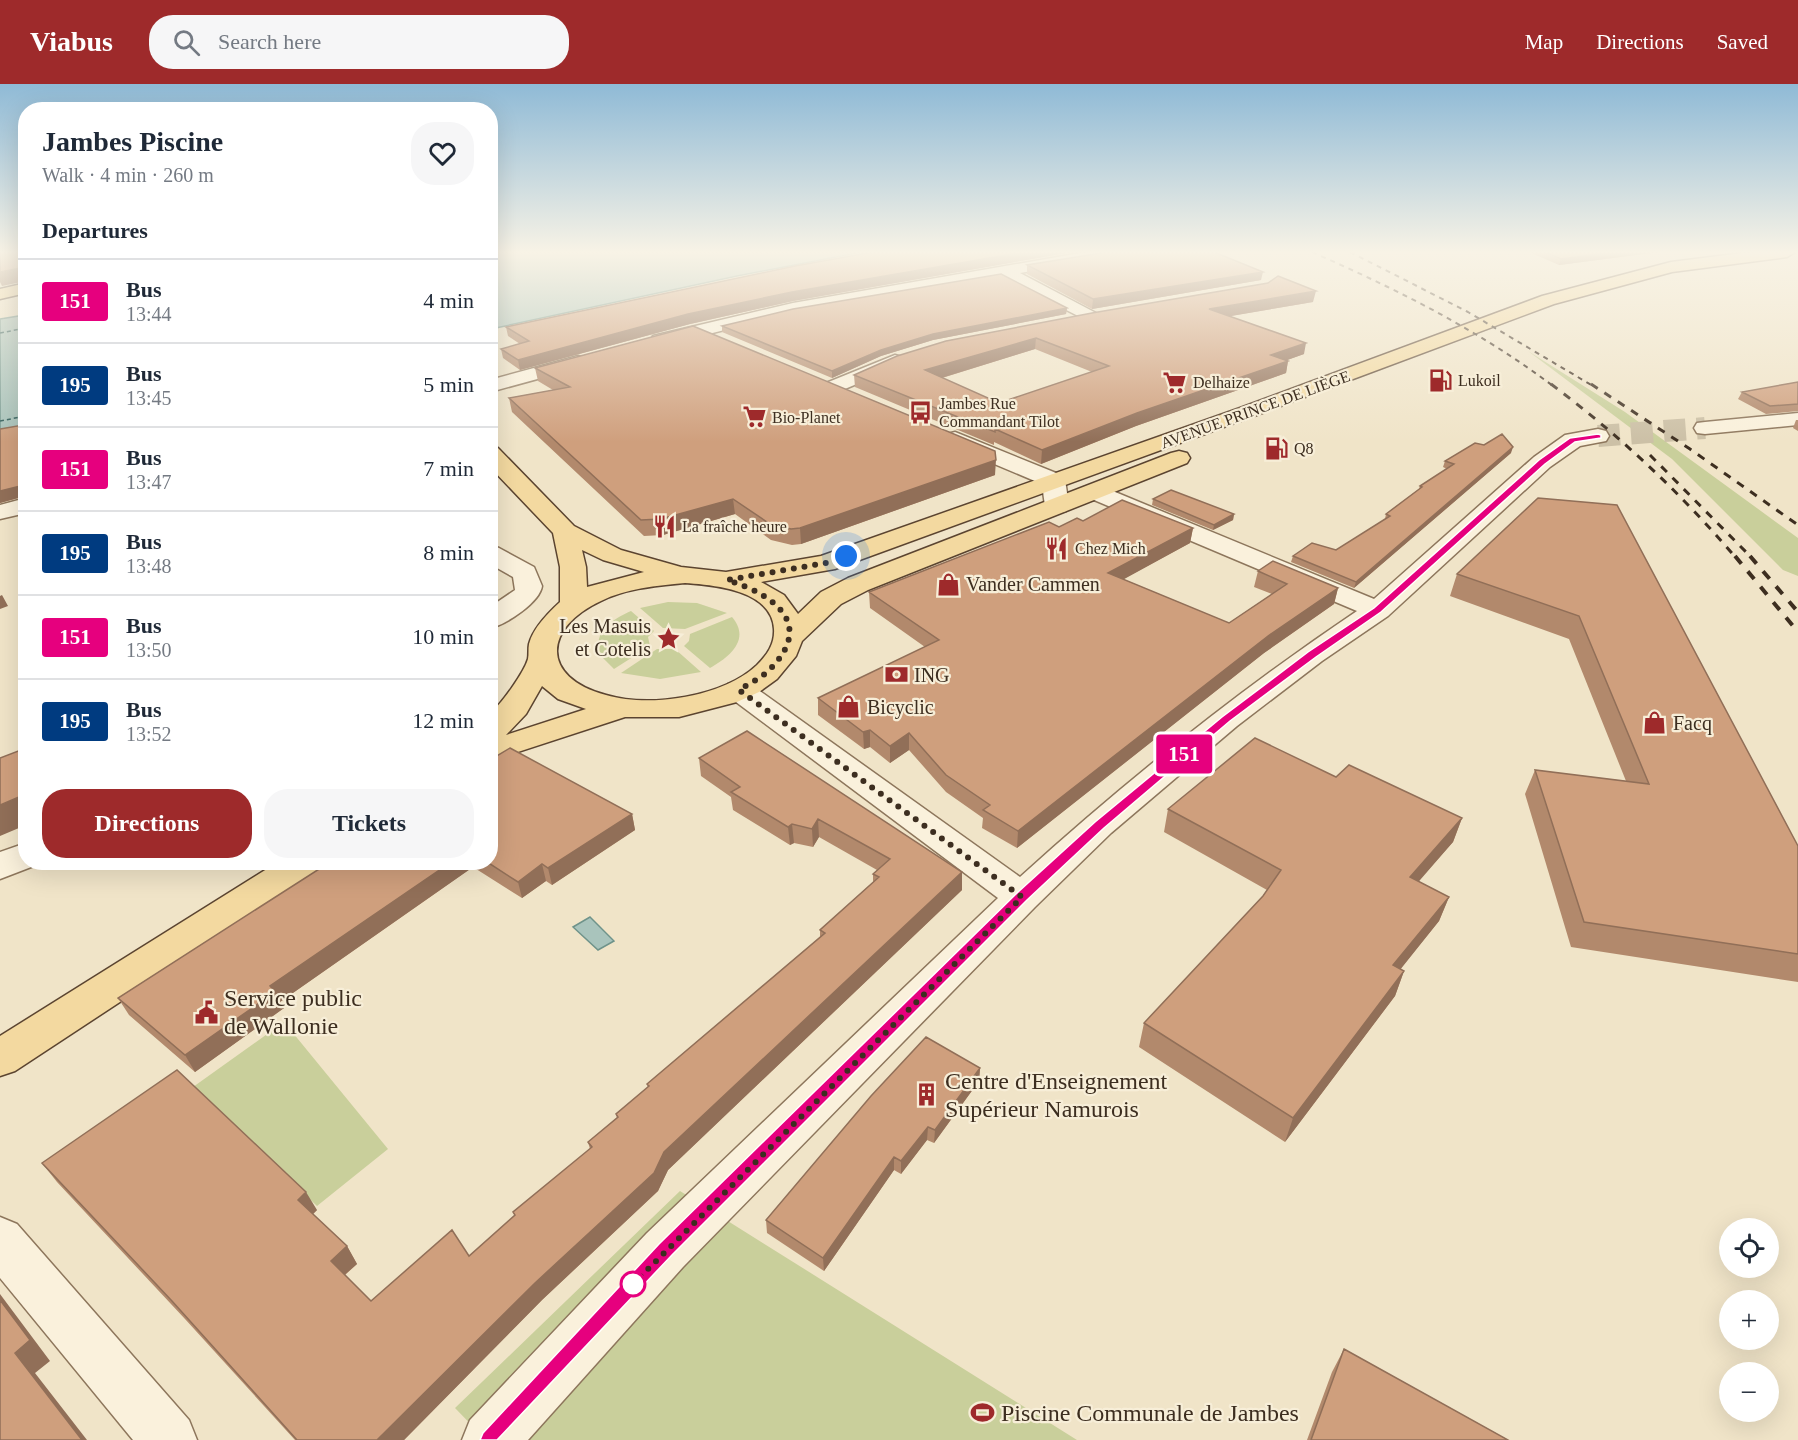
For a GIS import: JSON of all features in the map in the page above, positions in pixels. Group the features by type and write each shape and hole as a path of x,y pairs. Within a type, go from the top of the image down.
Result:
{"main road":[{"name":"AVENUE PRINCE DE LIÈGE","path":"727,580 826,563 1438,342 1501,315"},
{"name":"AVENUE PRINCE DE LIÈGE","path":"622,708 652,710 683,707 713,700 739,690 765,674 782,656 789,637 831,598 858,584 1095,492 1514,322 1536,315"},
{"path":"498,461 565,531 612,555 685,575 727,580 754,588 774,602 786,618 789,637"},
{"path":"565,531 573,567 574,605"},
{"path":"498,725 515,707 542,660 543,641 554,622 574,605 606,589 645,579 685,575"},
{"path":"542,660 550,677 567,691 591,702 622,708"},
{"path":"498,748 622,708"},
{"path":"0,1058 294,870"}],"street":[{"path":"639,346 761,315"},
{"path":"1067,322 1102,315"},
{"path":"696,330 727,343"},
{"path":"833,387 910,356"},
{"path":"498,384 593,358"},
{"path":"812,378 862,399"},
{"path":"1705,428 1798,419"},
{"path":"934,430 1053,480 1057,506"},
{"path":"490,1440 665,1250 1022,897 1099,825 1226,719 1312,654 1378,610 1542,462 1573,440 1598,436"},
{"path":"1095,492 1378,610"},
{"path":"0,512 18,507"},
{"path":"498,558 525,573 529,586 528,593 498,614"},
{"path":"739,690 1022,897"},
{"path":"0,866 18,858"},
{"path":"0,1240 169,1440"}],"green space":[{"path":"1528,351 1625,412 1798,538 1798,576 1783,570 1672,459"},
{"path":"668,602 697,603 727,613 685,629 663,628 640,608"},
{"path":"631,611 654,631 648,637 650,646 614,669 600,655 599,640 611,622"},
{"path":"732,617 737,625 739,640 731,653 717,664 710,668 684,646 689,641 690,634"},
{"path":"657,649 675,649 701,672 660,679 621,673"},
{"path":"284,1022 388,1149 317,1206 193,1087"},
{"path":"680,1191 1077,1440 486,1440 455,1408"}],"water":[{"path":"498,315 555,315 498,327"},
{"path":"18,316 18,427 0,430 0,319"},
{"path":"590,917 614,941 598,950 573,927"}],"building":[{"path":"562,315 683,315 518,360 501,349 529,341 506,327"},
{"path":"767,315 1029,315 933,334 881,350 832,371 722,326"},
{"path":"1080,315 1227,315 1306,343 1271,355 1288,361 1137,413 1042,450 995,429 995,432 854,375 897,356 946,341","holes":["1036,338 1109,366 999,403 925,370"]},
{"path":"693,326 995,451 996,460 800,528 791,529 770,524 733,499 661,519 641,520 509,398 570,387 535,368"},
{"path":"1798,382 1798,404 1770,406 1742,392"},
{"path":"18,426 18,486 0,491 0,429"},
{"path":"1502,434 1513,447 1356,582 1293,556 1312,543 1336,550 1390,516 1386,514 1422,487 1420,486 1454,464 1445,461 1475,443 1484,445"},
{"path":"1171,490 1234,514 1214,525 1153,499"},
{"name":"Facq","path":"1538,498 1617,505 1798,846 1798,954 1584,922 1535,770 1649,784 1579,616 1457,574"},
{"path":"1122,500 1193,528 1108,573 1229,623 1287,584 1258,571 1273,561 1338,588 1268,636 1018,831 983,810 990,805 946,775 909,733 890,746 870,730 863,732 818,698 939,640 869,592 1049,522 1059,527 1077,518 1083,521"},
{"path":"747,731 962,872 664,1152 654,1173 535,1283 377,1440 297,1440 172,1301 42,1163 177,1070 306,1192 298,1200 347,1246 331,1261 371,1301 452,1230 469,1256 515,1215 513,1212 592,1147 588,1142 618,1117 616,1114 649,1086 647,1084 825,933 820,930 879,877 873,874 890,859 818,819 812,829 792,824 788,827 731,792 740,787 699,758"},
{"path":"1255,738 1336,777 1349,765 1462,818 1410,877 1449,897 1393,965 1404,971 1293,1118 1144,1023 1263,896 1281,870 1168,809"},
{"path":"510,748 632,814 548,868 542,864 518,882 498,869 498,755"},
{"path":"18,751 18,797 0,805 0,758"},
{"path":"318,870 439,870 270,986 275,992 185,1055 118,998"},
{"path":"926,1037 980,1068 935,1130 928,1127 901,1161 894,1157 823,1258 766,1220 871,1096"},
{"path":"0,1300 30,1340 15,1353 82,1440 0,1440"},
{"path":"1344,1349 1508,1440 1311,1440"}],"ferry route":[{"path":"0,333 18,330"},
{"path":"0,421 18,418"}],"tunnel":[{"path":"1598,436 1705,428"}],"railway":[{"path":"1442,315 1496,347 1553,386"},
{"path":"1474,315 1593,386"},
{"path":"1551,384 1648,466 1736,558"},
{"path":"1591,384 1690,449 1798,525"},
{"path":"1650,455 1752,558"},
{"path":"1735,556 1798,632"},
{"path":"1750,556 1798,612"}],"bus line":[{"name":"151","path":"490,1440 665,1250 1022,897 1099,825 1226,719 1312,654 1378,610 1542,462 1573,440 1598,436"}],"place":[{"name":"Lukoil","path":"1440,380"},
{"name":"Delhaize","path":"1175,382"},
{"name":"Jambes Rue Commandant Tilot","path":"921,412"},
{"name":"Bio-Planet","path":"754,417"},
{"name":"Q8","path":"1276,448"},
{"name":"La fraîche heure","path":"664,526"},
{"name":"Chez Mich","path":"1057,548"},
{"name":"Vander Cammen","path":"948,584"},
{"name":"Les Masuis et Cotelis","path":"669,638"},
{"name":"ING","path":"896,675"},
{"name":"Bicyclic","path":"849,707"},
{"name":"Facq","path":"1655,723"},
{"name":"Service public de Wallonie","path":"206,1012"},
{"name":"Centre d'Enseignement Supérieur Namurois","path":"927,1095"},
{"name":"Piscine Communale de Jambes","path":"983,1413"}],"route":[{"path":"633,1284 1022,897 739,690 765,674 782,656 789,637 786,618 774,602 754,588 727,580 787,571 826,563 846,556"}]}
